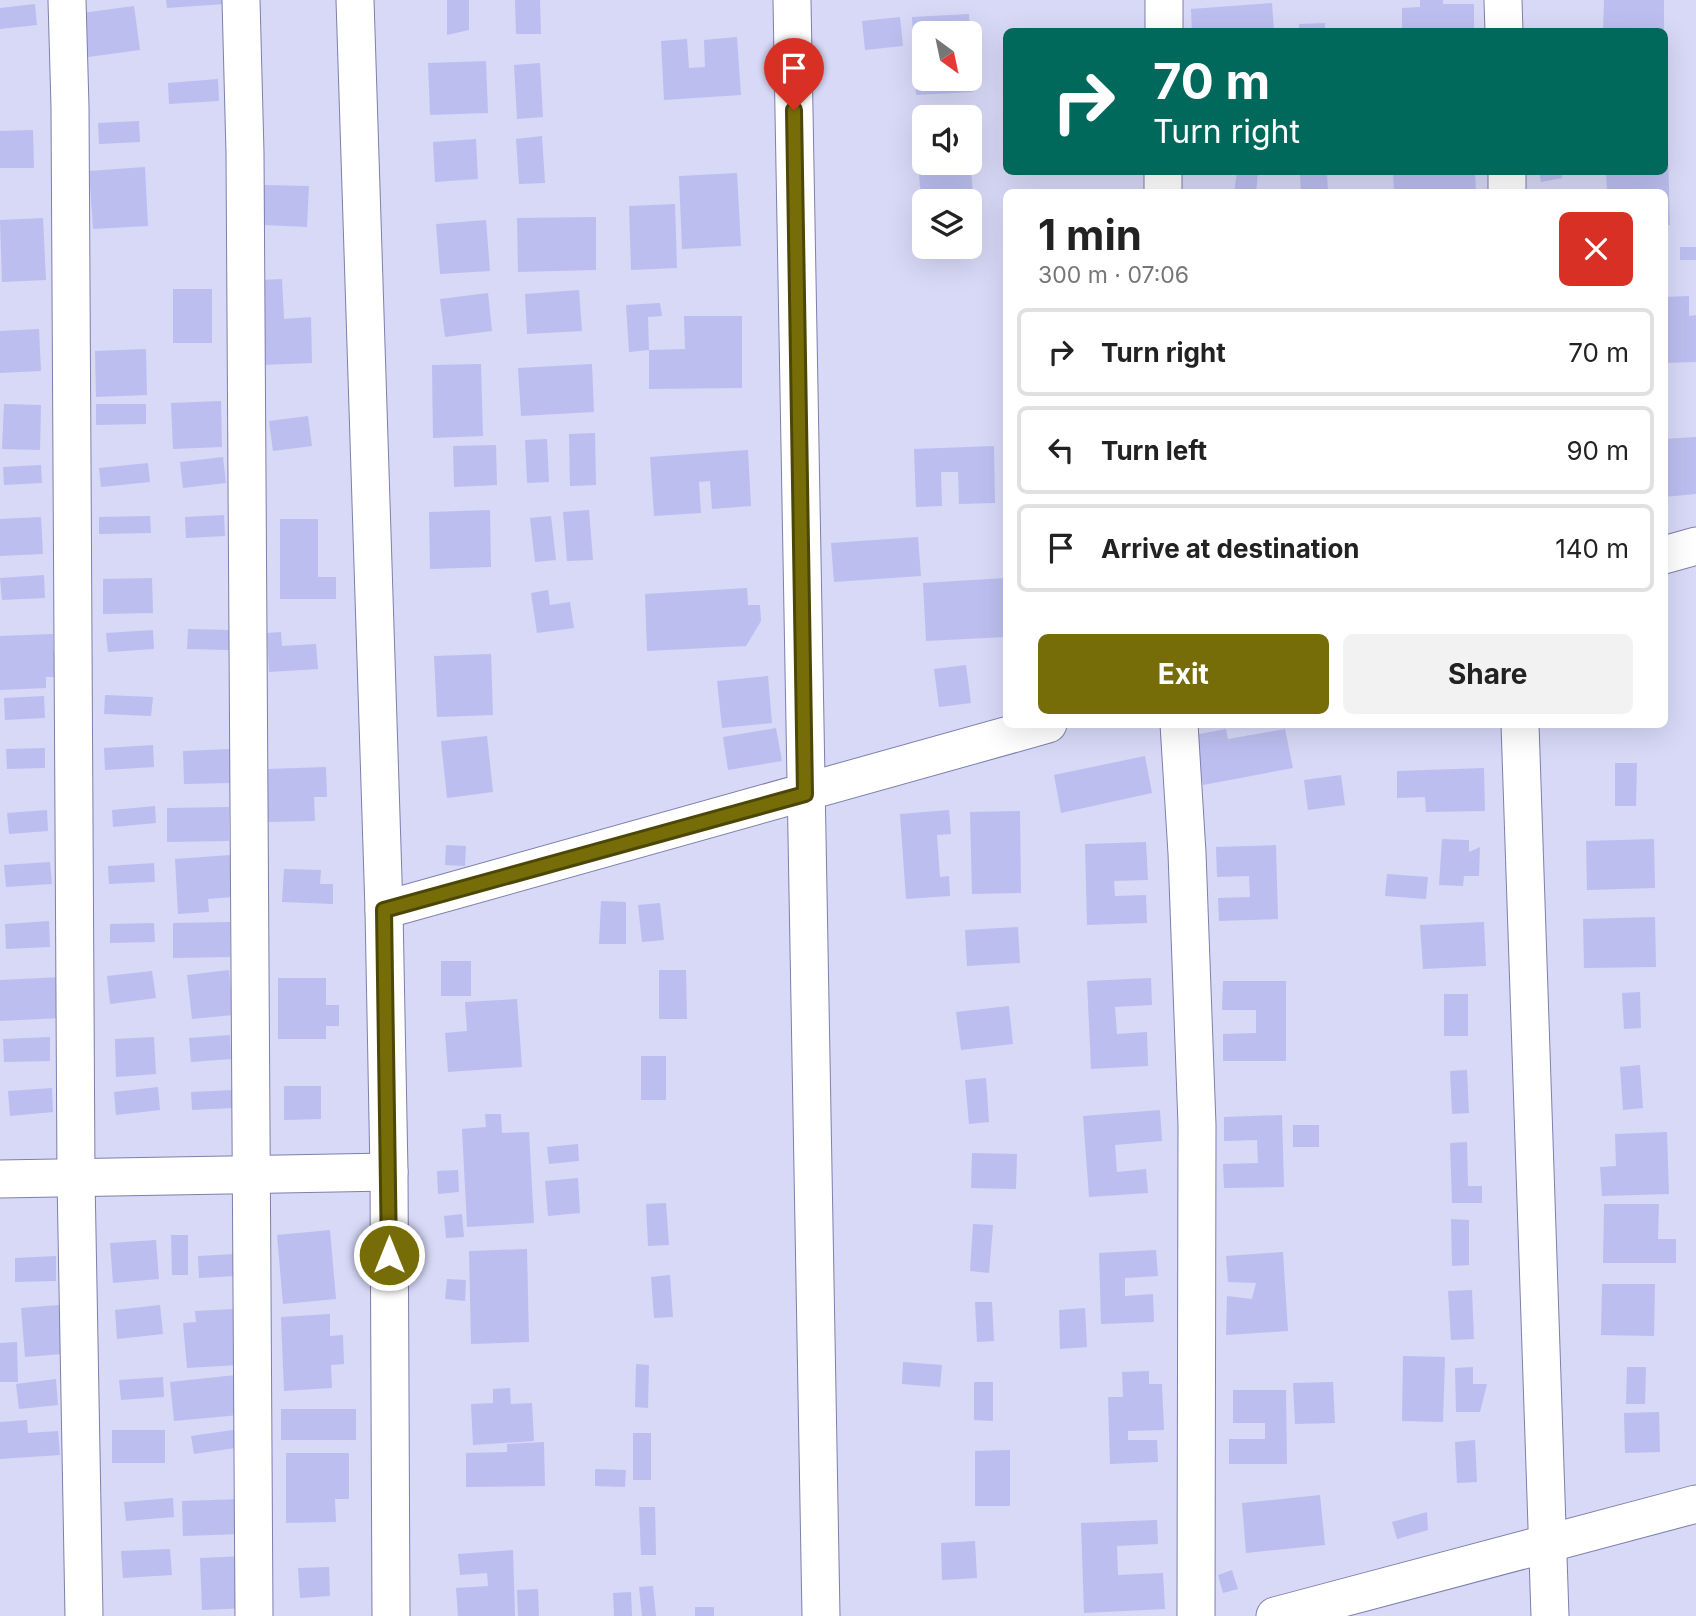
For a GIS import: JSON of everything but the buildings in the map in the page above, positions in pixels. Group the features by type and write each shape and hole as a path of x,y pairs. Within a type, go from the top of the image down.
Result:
{"street":[{"path":"68,0 76,1178 84,1616"},
{"path":"241,0 245,153 254,1616"},
{"path":"355,0 384,910 389,1172 391,1616"},
{"path":"792,0 821,1616"},
{"path":"1164,0 1164,28"},
{"path":"1503,0 1504,28"},
{"path":"1668,554 1696,546"},
{"path":"384,910 1034,728"},
{"path":"1179,728 1187,853 1196,1125 1196,1616"},
{"path":"1520,728 1550,1616"},
{"path":"0,1179 389,1172"},
{"path":"1275,1616 1696,1504"}],"route":[{"path":"389,1255 384,910 805,794 794,110"}]}
